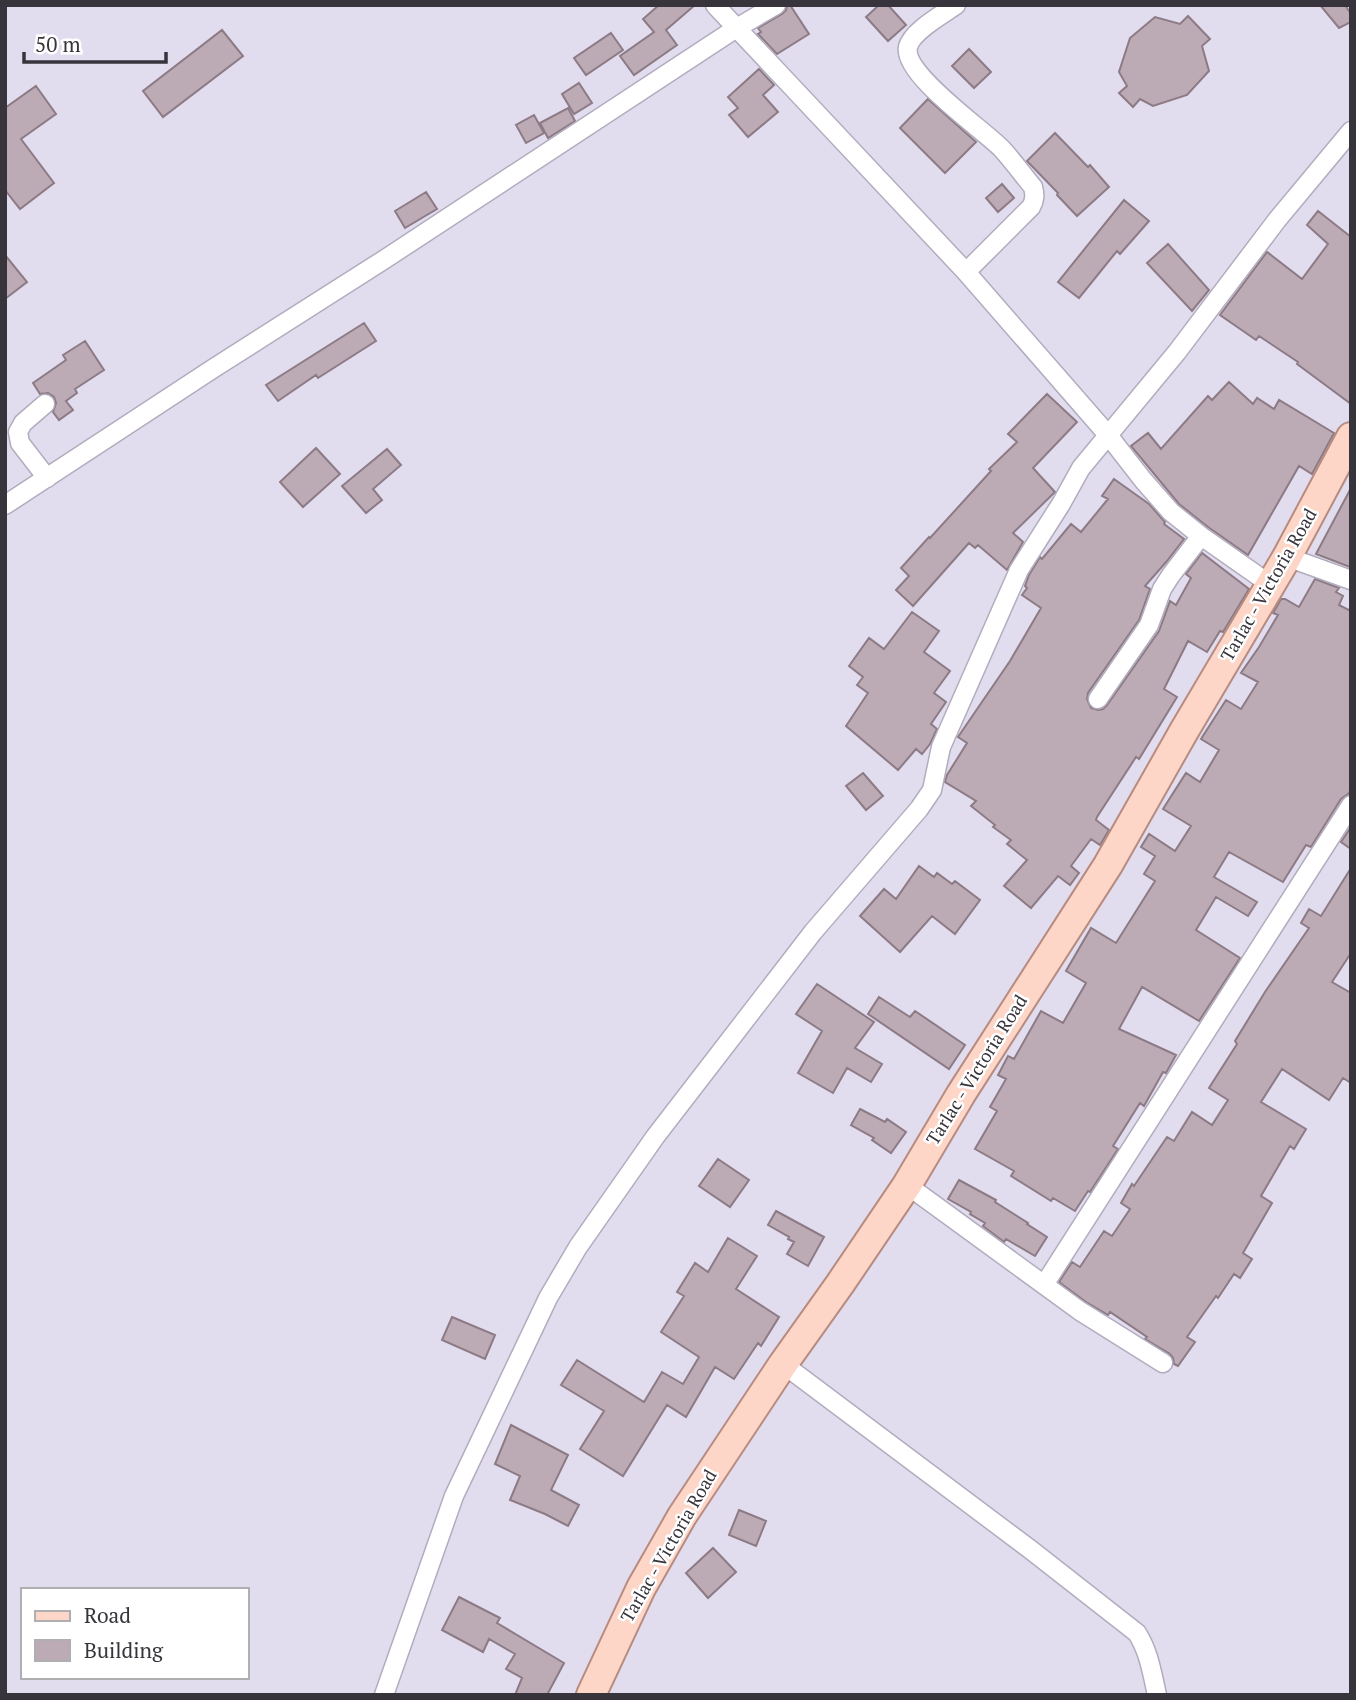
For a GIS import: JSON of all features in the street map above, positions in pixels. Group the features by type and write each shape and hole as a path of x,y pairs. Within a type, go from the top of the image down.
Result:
{"main road":[{"name":"Tarlac - Victoria Road","path":"591,1695 641,1588 682,1516 907,1185 961,1094 1108,864 1287,557 1350,440"}],"street":[{"path":"715,5 967,272 1171,512 1270,585"},
{"path":"5,505 735,29 776,5"},
{"path":"956,5 913,36 907,52 909,60 943,98 1001,148 1033,187 1035,194 1031,207 967,272"},
{"path":"384,1695 454,1496 548,1298 578,1247 655,1138 813,932 932,790 941,747 1019,570 1081,468 1177,352 1277,220 1351,131"},
{"path":"45,404 23,423 18,432 20,443 47,478"},
{"path":"1098,699 1149,625 1166,582 1201,536"},
{"path":"1287,557 1351,580"},
{"path":"1044,1285 1351,805"},
{"path":"907,1185 1080,1311 1163,1363"},
{"path":"783,1364 1031,1549 1137,1633 1150,1663 1157,1695"}],"building":[{"path":"659,5 695,5 666,30 677,45 634,75 620,56 654,32 643,19"},
{"path":"787,5 790,5 809,34 777,54 758,34 761,32 758,28 782,14"},
{"path":"879,5 888,5 906,25 888,41 866,17"},
{"path":"1320,5 1345,5 1351,14 1351,22 1339,28"},
{"path":"1188,16 1210,39 1202,46 1209,71 1187,95 1153,106 1140,99 1133,107 1119,93 1127,86 1119,72 1130,38 1155,17 1180,24"},
{"path":"222,30 243,56 163,117 143,91"},
{"path":"611,33 623,50 586,75 574,58"},
{"path":"969,49 991,72 974,88 952,66"},
{"path":"759,69 774,85 763,95 778,112 748,137 729,115 738,108 728,97"},
{"path":"579,83 592,103 574,114 562,94"},
{"path":"36,86 56,114 21,139 54,183 20,209 5,190 5,108"},
{"path":"928,99 976,142 945,173 900,128"},
{"path":"568,108 575,121 548,138 540,123"},
{"path":"534,115 544,133 526,143 516,125"},
{"path":"1055,133 1088,167 1090,165 1109,187 1077,216 1027,161"},
{"path":"1002,184 1014,198 998,212 986,198"},
{"path":"426,192 437,209 405,228 395,211"},
{"path":"1124,200 1149,221 1120,254 1117,251 1079,298 1058,282"},
{"path":"1318,211 1351,237 1351,404 1297,364 1298,362 1259,336 1256,340 1220,315 1267,252 1302,279 1328,244 1307,225"},
{"path":"1168,244 1209,290 1192,311 1147,263"},
{"path":"5,255 27,282 5,299"},
{"path":"364,323 376,341 318,378 316,375 278,401 266,385"},
{"path":"85,341 104,370 75,389 77,393 66,401 73,410 59,420 53,412 56,403 54,397 48,393 40,394 33,383 66,360 63,355"},
{"path":"1229,382 1253,404 1257,398 1274,409 1279,400 1334,433 1312,474 1299,466 1248,555 1179,504 1131,446 1148,433 1161,449 1208,396 1212,400"},
{"path":"1047,394 1077,422 1033,468 1055,492 1013,533 1023,542 1007,570 978,545 975,548 969,543 913,606 896,590 909,576 901,568 991,471 989,469 1017,442 1008,434"},
{"path":"316,448 340,474 303,507 280,482"},
{"path":"387,449 401,465 373,489 382,500 366,513 342,486"},
{"path":"1114,479 1149,504 1164,524 1184,539 1145,586 1150,589 1139,620 1088,693 1087,699 1091,708 1098,710 1107,705 1159,631 1170,601 1176,605 1191,578 1186,574 1202,553 1249,589 1223,632 1220,631 1207,652 1188,641 1164,689 1177,697 1139,759 1136,757 1097,817 1096,820 1109,830 1100,845 1091,839 1071,866 1079,873 1070,885 1058,876 1031,908 1004,886 1027,860 1007,844 1011,840 971,806 976,801 945,782 967,743 958,737 1010,661 1041,608 1022,595 1027,588 1025,586 1029,575 1040,557 1042,559 1071,524 1081,532 1108,499 1102,496"},
{"path":"1351,488 1351,565 1350,567 1316,554"},
{"path":"1315,579 1339,588 1336,592 1343,596 1339,605 1351,611 1351,790 1341,799 1311,847 1306,845 1283,882 1229,852 1214,877 1257,902 1248,916 1216,897 1196,930 1240,958 1199,1021 1142,987 1119,1029 1176,1055 1144,1106 1140,1103 1113,1146 1118,1149 1075,1211 1053,1198 1051,1201 1011,1176 1014,1171 975,1149 997,1111 990,1107 1006,1079 998,1075 1008,1056 1014,1059 1041,1011 1063,1023 1086,983 1066,971 1091,928 1116,943 1155,881 1144,874 1155,856 1141,847 1149,834 1175,851 1191,826 1163,809 1186,773 1200,782 1219,750 1201,739 1226,700 1241,709 1258,682 1241,673 1278,615 1273,613 1281,599 1299,607"},
{"path":"912,612 939,631 924,652 950,671 934,693 946,702 931,724 937,729 930,744 922,754 916,749 898,770 846,726 868,693 857,685 863,677 849,666 869,638 884,649"},
{"path":"863,773 883,796 866,810 846,786"},
{"path":"1351,827 1351,849 1341,842"},
{"path":"919,866 934,877 937,873 952,884 955,881 980,900 955,934 932,916 900,952 860,916 884,889 896,899"},
{"path":"1351,868 1351,953 1332,982 1351,993 1351,1083 1343,1078 1329,1100 1282,1069 1261,1102 1306,1129 1294,1149 1290,1146 1261,1196 1272,1203 1243,1253 1252,1259 1240,1278 1234,1274 1187,1337 1195,1342 1178,1366 1174,1364 1170,1354 1145,1339 1147,1337 1110,1312 1108,1315 1086,1302 1059,1282 1072,1262 1080,1267 1104,1231 1112,1236 1130,1209 1121,1203 1167,1137 1174,1141 1192,1112 1212,1125 1228,1100 1209,1088 1265,992 1309,928 1301,923 1309,909 1321,916"},
{"path":"817,984 874,1022 855,1048 882,1064 871,1082 847,1068 833,1093 798,1073 822,1031 796,1014"},
{"path":"879,997 910,1017 915,1011 965,1045 949,1069 868,1014"},
{"path":"860,1109 885,1122 887,1119 906,1132 891,1153 872,1140 874,1138 851,1125"},
{"path":"718,1159 749,1180 730,1207 699,1186"},
{"path":"959,1180 996,1200 995,1202 1047,1237 1035,1256 1006,1239 1004,1242 983,1226 985,1223 970,1214 971,1212 948,1199"},
{"path":"776,1211 824,1237 808,1266 787,1254 794,1242 768,1225"},
{"path":"728,1238 757,1256 736,1289 779,1317 761,1346 758,1343 734,1379 715,1367 686,1417 667,1405 623,1476 580,1449 604,1411 561,1385 577,1360 644,1402 662,1372 683,1384 699,1357 661,1332 684,1296 677,1292 695,1263 708,1272"},
{"path":"452,1317 495,1335 485,1359 442,1340"},
{"path":"511,1425 568,1455 551,1490 579,1505 568,1526 510,1500 520,1476 495,1464"},
{"path":"739,1510 766,1521 756,1546 729,1535"},
{"path":"713,1548 736,1572 708,1598 686,1573"},
{"path":"459,1597 500,1618 497,1623 564,1663 547,1695 515,1695 522,1678 506,1669 515,1654 489,1639 483,1652 442,1630"}]}
